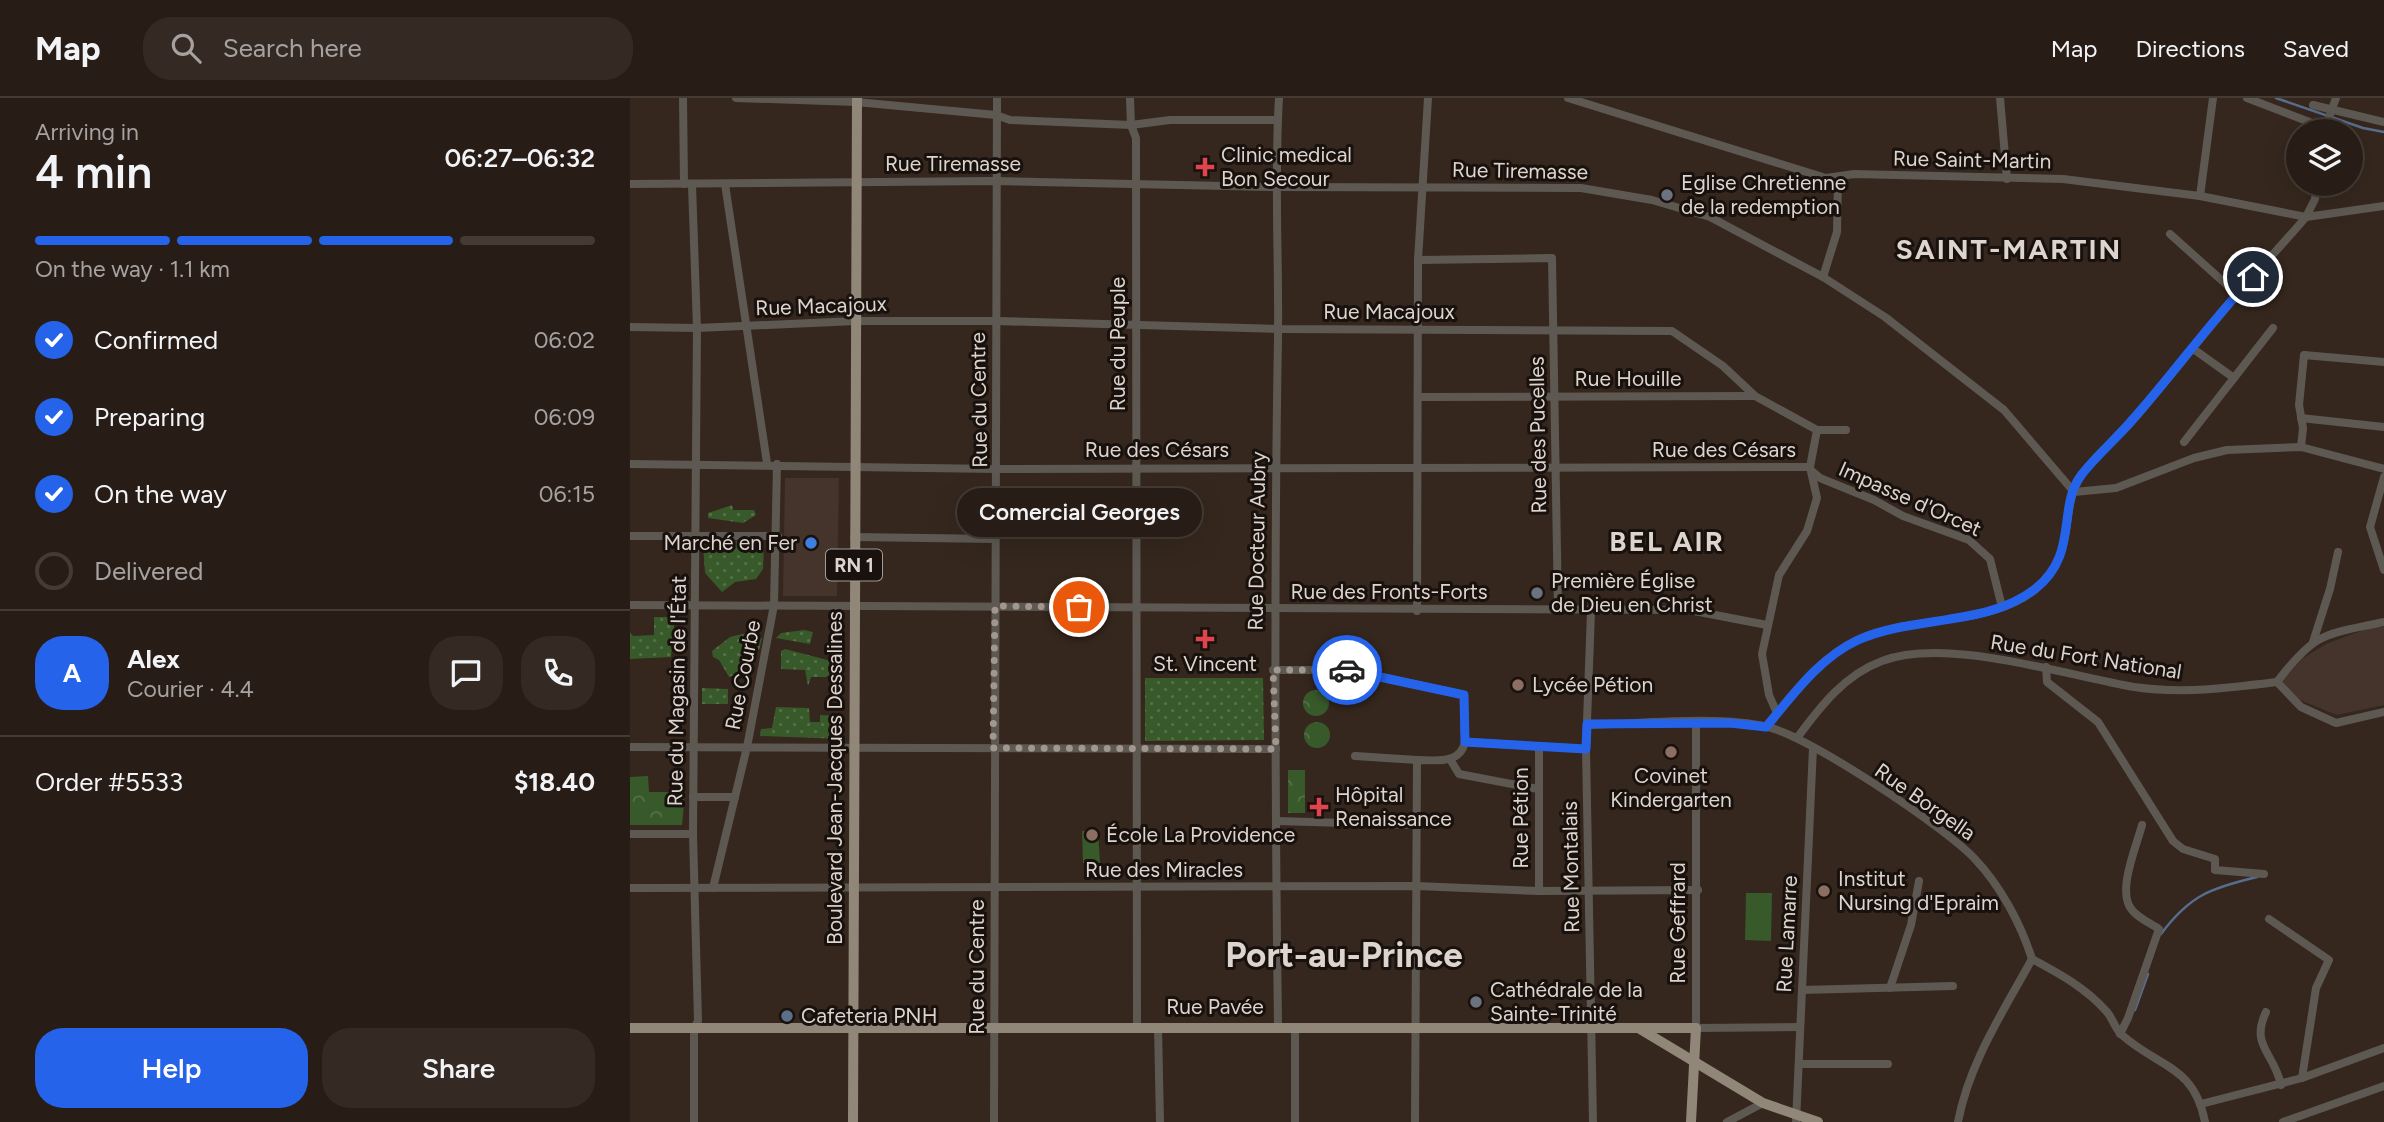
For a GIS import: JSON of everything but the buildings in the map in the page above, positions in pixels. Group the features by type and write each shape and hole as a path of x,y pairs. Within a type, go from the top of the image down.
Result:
{"main road":[{"name":"Boulevard Jean-Jacques Dessalines","path":"853,1122 857,100"},
{"name":"Rue Pavée","path":"630,1028 1696,1028"},
{"name":"Rue Geffrard","path":"1690,1122 1696,1028"},
{"path":"1640,1029 1763,1103 1797,1119 1818,1122"}],"street":[{"path":"683,98 688,184"},
{"path":"736,98 857,100 996,115 1010,120 1132,125 1170,120 1278,120"},
{"name":"Rue du Centre","path":"994,1122 997,98"},
{"name":"Rue du Peuple","path":"1130,98 1136,138 1137,1027"},
{"name":"Rue Docteur Aubry","path":"1278,1026 1273,670 1278,329 1275,187 1279,98"},
{"path":"1417,611 1418,260 1428,98"},
{"name":"Rue Saint-Martin","path":"1568,98 1599,102 1814,175 1838,178 1854,174 2063,179 2200,196 2306,217 2384,206"},
{"path":"2000,98 2007,179"},
{"path":"2200,196 2213,98"},
{"path":"2247,98 2304,118 2313,101 2331,111 2384,122"},
{"path":"2328,119 2336,98"},
{"path":"1823,277 1837,232 1838,178"},
{"name":"Rue Tiremasse","path":"630,184 995,181 1275,187 1580,188 1652,200 1710,217 1823,277 1885,317 2004,410 2074,492"},
{"name":"Rue du Magasin de l'État","path":"688,184 697,328 693,834 698,1021 694,1028 694,1122"},
{"path":"726,184 767,464"},
{"path":"1766,727 1830,657 1856,641 1881,631 2002,607 2037,587 2057,564 2065,544 2074,492 2082,474 2133,419 2237,294 2306,217 2315,196"},
{"path":"2170,234 2237,294"},
{"name":"Rue des Pucelles","path":"1418,260 1552,258 1558,610"},
{"name":"Rue Macajoux","path":"630,327 697,328 856,321 996,321 1278,329 1672,331 1723,366 1755,396 1817,430"},
{"path":"2185,442 2273,328"},
{"path":"2192,348 2234,378"},
{"path":"2301,447 2299,405 2305,355 2384,362"},
{"name":"Rue Houille","path":"1418,397 1755,396"},
{"path":"2301,418 2384,427"},
{"path":"1777,713 1769,695 1762,654 1779,575 1812,517 1817,489 1810,467 1817,430 1846,430"},
{"path":"2074,492 2116,488 2211,452 2301,447 2384,469"},
{"name":"Rue des Césars","path":"630,464 998,469 1810,467"},
{"name":"Rue Courbe","path":"713,888 747,747 774,605 778,536 777,464"},
{"name":"Impasse d'Orcet","path":"1810,467 1820,478 1874,500 1903,516 1969,540 1981,548 1995,571 2002,607"},
{"path":"2384,477 2370,527 2384,570"},
{"path":"630,536 778,536"},
{"path":"854,537 996,539"},
{"path":"2313,642 2330,589 2338,552"},
{"name":"Rue des Fronts-Forts","path":"630,605 1417,611 1689,610 1768,625"},
{"name":"Rue Montalais","path":"1591,611 1586,749 1591,890 1593,1122"},
{"path":"2384,622 2326,635 2313,642 2300,652 2277,682 2301,707 2336,723 2360,715 2384,712"},
{"name":"Rue du Fort National","path":"1797,738 1843,684 1884,660 1930,655 2012,661 2133,686 2177,692 2277,682"},
{"path":"2046,667 2047,682 2098,722 2104,730 2173,841 2183,849 2215,859 2215,870 2264,874"},
{"path":"1273,670 1349,670 1464,695 1465,742 1461,752 1450,759 1355,756"},
{"name":"Rue Borgella","path":"1587,724 1696,723 1766,727 1797,738 1906,806 1974,858 2024,932 2032,959"},
{"name":"Rue Geffrard","path":"1696,723 1696,1028"},
{"path":"1465,742 1586,749"},
{"name":"Rue Pétion","path":"1539,746 1539,891"},
{"path":"630,747 1276,749"},
{"name":"Rue Lamarre","path":"1797,1119 1813,748"},
{"path":"1450,759 1455,771 1465,776 1538,789"},
{"path":"1415,1122 1417,760"},
{"path":"694,797 735,797"},
{"path":"1276,821 1416,825"},
{"path":"2120,1034 2159,929 2131,910 2127,902 2128,872 2142,825"},
{"path":"630,834 693,834"},
{"path":"1890,988 1911,925 1919,881"},
{"name":"Rue des Miracles","path":"630,888 1417,886 1539,891 1698,890"},
{"path":"2269,919 2329,960 2316,988 2302,1078"},
{"path":"1958,1122 1964,1088 2032,959 2082,986 2109,1014 2120,1034 2173,1069 2195,1089 2202,1104 2205,1122"},
{"path":"1802,990 1953,986"},
{"path":"2266,1012 2258,1028 2259,1037 2278,1073 2281,1085"},
{"path":"1158,1027 1160,1122"},
{"path":"1295,1027 1295,1122"},
{"name":"Rue Pavée","path":"1696,1028 1800,1027"},
{"path":"2202,1104 2281,1085 2384,1048"},
{"path":"1799,1064 1888,1064"},
{"path":"2283,1122 2384,1086"},
{"path":"1727,1122 1763,1103"}],"shaded area":[{"name":"Marché en Fer","path":"785,478 839,478 837,596 783,596"},
{"path":"2372,627 2384,627 2384,705 2337,715 2300,700 2280,683 2303,658 2328,643"}],"green space":[{"path":"732,505 733,510 754,510 756,515 743,523 708,518 708,513"},
{"path":"735,541 764,543 763,569 756,579 735,582 722,592 705,573 703,545"},
{"path":"654,617 675,617 671,657 630,659 630,632 633,636 654,635"},
{"path":"804,630 813,632 810,644 776,638 781,633"},
{"path":"746,633 762,638 759,650 749,654 738,674 729,677 719,660 713,657 712,651 730,637"},
{"path":"785,649 835,662 837,671 826,677 811,677 808,686 805,670 781,669 781,651"},
{"path":"1145,678 1263,678 1264,740 1145,741"},
{"path":"702,688 728,689 728,704 702,704"},
{"path":"1316,690 1325,694 1329,703 1325,712 1316,716 1307,712 1303,703 1307,694"},
{"path":"776,707 809,708 810,722 820,722 820,715 843,716 844,739 760,736 761,729 772,728"},
{"path":"1317,722 1326,726 1330,735 1326,744 1317,748 1308,744 1304,735 1308,726"},
{"path":"1288,770 1305,770 1305,813 1288,813"},
{"path":"648,776 649,792 685,792 682,825 630,825 630,777"},
{"path":"1082,831 1098,831 1100,863 1083,863"},
{"path":"1746,893 1772,893 1771,941 1745,940"}],"waterway":[{"path":"2276,98 2363,128 2384,132"},
{"path":"2161,934 2182,910 2203,895 2257,877"},
{"path":"2135,1010 2148,974"}],"way so far":[{"path":"1079,607 995,606 993,748 1276,749 1273,670 1347,670"}],"place":[{"name":"Clinic medical Bon Secour","path":"1205,167"},
{"name":"Eglise Chretienne de la redemption","path":"1667,195"},
{"name":"Marché en Fer","path":"811,543"},
{"name":"Première Église de Dieu en Christ","path":"1537,593"},
{"name":"Comercial Georges","path":"1079,607"},
{"name":"St. Vincent","path":"1205,639"},
{"name":"Lycée Pétion","path":"1518,685"},
{"name":"Covinet Kindergarten","path":"1671,752"},
{"name":"Hôpital Renaissance","path":"1319,807"},
{"name":"École La Providence","path":"1092,835"},
{"name":"Institut Nursing d'Epraim","path":"1824,891"},
{"name":"Cathédrale de la Sainte-Trinité","path":"1476,1002"},
{"name":"Cafeteria PNH","path":"787,1016"}],"district":[{"name":"SAINT-MARTIN","path":"2009,249"},
{"name":"BEL AIR","path":"1667,541"},
{"name":"Port-au-Prince","path":"1344,955"}],"route":[{"path":"1347,670 1423,684 1464,695 1465,742 1586,749 1587,724 1730,723 1766,727 1804,682 1830,657 1856,641 1881,631 2011,604 2037,587 2057,564 2065,544 2074,492 2082,474 2133,419 2253,277"}]}
